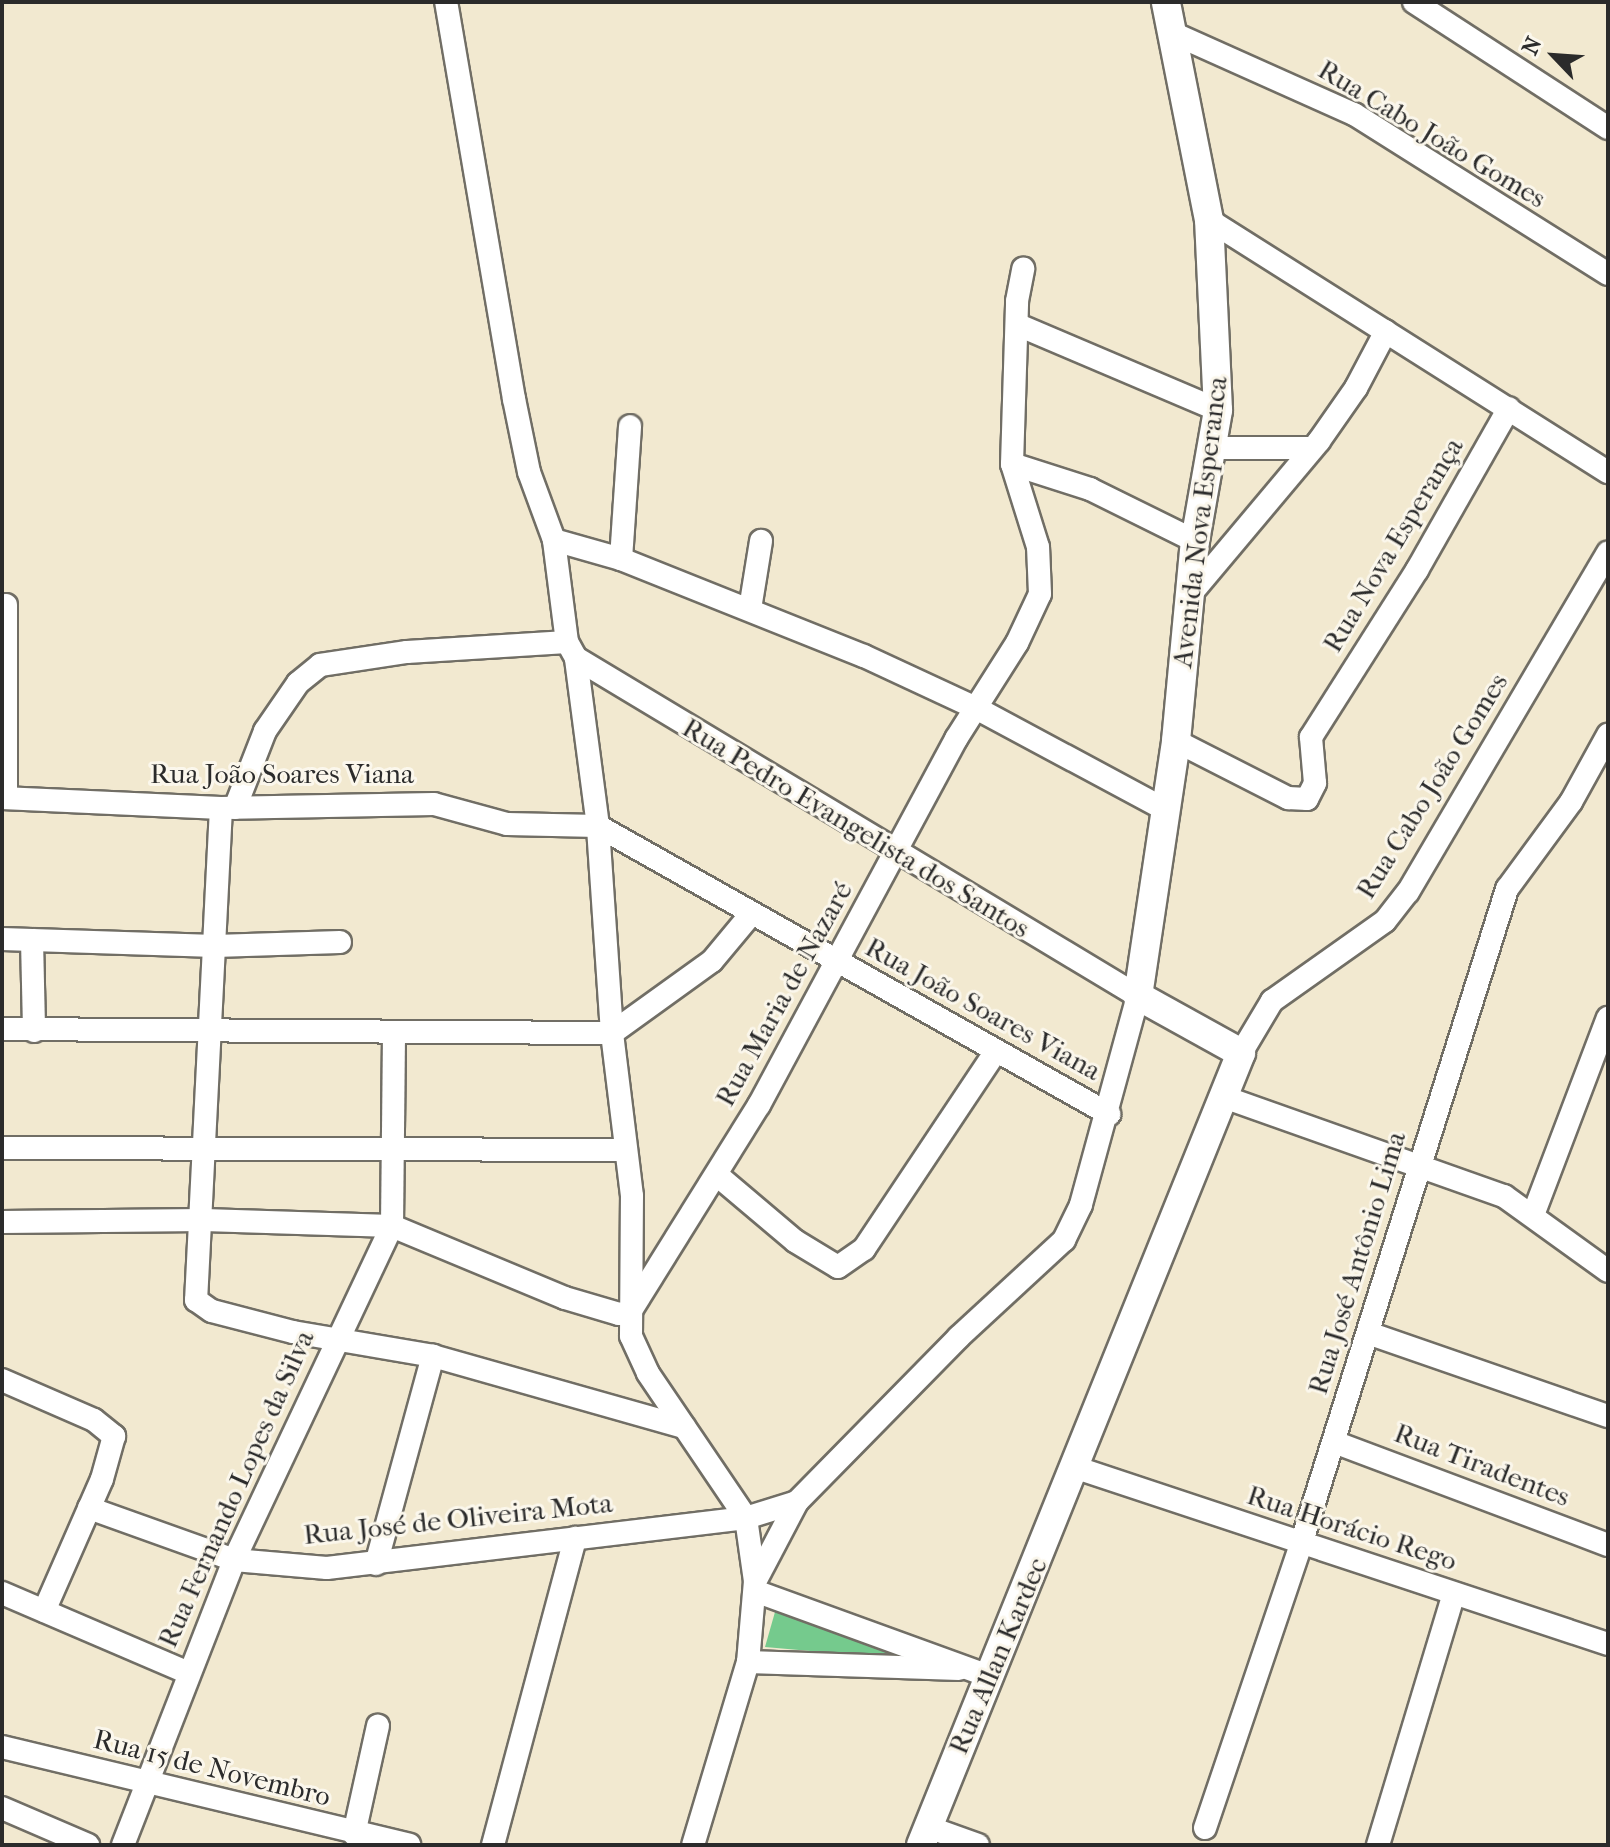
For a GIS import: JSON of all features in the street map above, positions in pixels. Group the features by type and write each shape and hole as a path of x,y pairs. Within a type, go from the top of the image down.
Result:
{"main road":[{"name":"Avenida Nova Esperanca","path":"1138,996 1176,741 1195,541 1218,410 1209,220 1177,35 1166,2"},
{"path":"1077,1468 1241,1053 1138,996"},
{"name":"Rua Allan Kardec","path":"924,1836 983,1673 1077,1468"}],"street":[{"path":"446,2 514,399 529,472 554,540 598,826 612,1033 634,1244 630,1312 636,1351 746,1518 755,1586 748,1662 693,1845"},
{"path":"1414,2 1608,128"},
{"name":"Rua Cabo João Gomes","path":"1177,35 1354,114 1608,274"},
{"path":"1209,220 1608,472"},
{"name":"Rua Maria de Nazaré","path":"630,1312 717,1175 838,961 897,847 1017,643 1040,594 1038,547 1012,464 1023,269"},
{"path":"1018,325 1218,410"},
{"path":"1189,596 1312,448 1356,388 1386,331"},
{"name":"Rua Nova Esperança","path":"1176,741 1299,801 1313,792 1309,744 1417,570 1509,408"},
{"path":"621,559 630,426"},
{"path":"1211,448 1312,448"},
{"path":"1012,464 1090,489 1195,541"},
{"path":"554,540 621,559 750,609 976,708 1166,810"},
{"path":"750,609 761,541"},
{"name":"Rua Cabo João Gomes","path":"1241,1053 1272,1001 1385,921 1408,892 1608,553"},
{"path":"4,798 6,605"},
{"path":"571,650 407,652 320,665 298,683 265,731 228,808 209,1034 204,1220 194,1292 204,1307 334,1341 433,1356 684,1427"},
{"name":"Rua Pedro Evangelista dos Santos","path":"571,650 1138,996"},
{"name":"Rua José Antônio Lima","path":"1205,1828 1334,1442 1416,1164 1507,889 1571,802 1608,735"},
{"name":"Rua João Soares Viana","path":"4,798 228,808 434,804 507,824 598,826 1109,1114"},
{"path":"2,1029 209,1034 612,1033 712,961 752,913"},
{"path":"2,939 215,946 340,942"},
{"path":"32,940 34,1031"},
{"path":"755,1586 797,1502 959,1337 1064,1240 1081,1205 1109,1114 1138,996"},
{"path":"1533,1215 1608,1018"},
{"path":"392,1226 394,1034"},
{"path":"717,1175 825,1262 838,1267 864,1249 996,1051"},
{"path":"1224,1097 1482,1186 1533,1215 1608,1271"},
{"path":"2,1148 207,1146 626,1150"},
{"path":"2,1222 204,1220 392,1226 565,1298 619,1314 630,1312"},
{"name":"Rua Fernando Lopes da Silva","path":"123,1845 186,1672 234,1560 334,1341 392,1226"},
{"path":"1368,1333 1608,1416"},
{"path":"376,1564 433,1356"},
{"path":"2,1380 94,1420 114,1436 89,1508 44,1611"},
{"name":"Rua Tiradentes","path":"1334,1442 1608,1545"},
{"name":"Rua Horácio Rego","path":"1077,1468 1608,1644"},
{"name":"Rua José de Oliveira Mota","path":"89,1508 234,1560 286,1567 376,1564 746,1518 797,1502"},
{"path":"493,1845 575,1538"},
{"path":"755,1586 983,1673"},
{"path":"2,1593 186,1672"},
{"path":"1378,1845 1454,1594"},
{"path":"748,1662 983,1673"},
{"path":"354,1834 378,1726"},
{"name":"Rua 15 de Novembro","path":"2,1747 409,1845"},
{"path":"2,1808 88,1845"},
{"path":"924,1836 978,1845"}],"green space":[{"path":"777,1605 924,1661 765,1647"}]}
